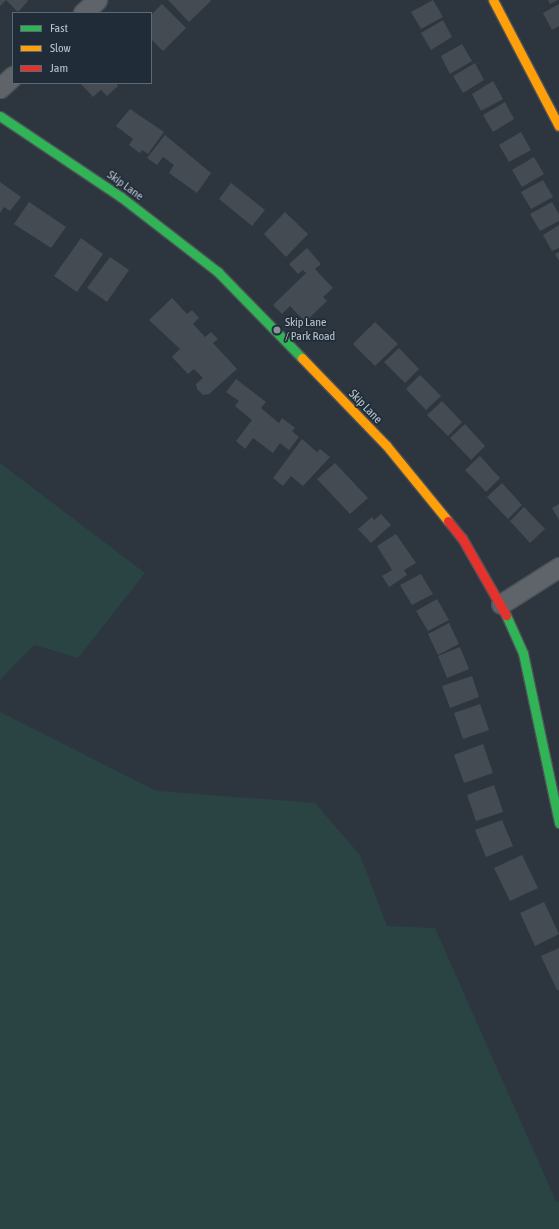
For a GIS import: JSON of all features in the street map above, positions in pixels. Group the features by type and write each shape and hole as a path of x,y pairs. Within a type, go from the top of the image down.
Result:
{"street":[{"path":"84,12 97,0"},
{"path":"493,0 559,126"},
{"path":"0,88 12,77"},
{"name":"Skip Lane","path":"0,116 121,197 218,272 386,445 462,538 501,604 523,653 559,823"},
{"path":"501,604 559,567"}],"green space":[{"path":"0,463 145,573 78,658 34,645 0,680"},
{"path":"0,712 157,791 315,803 360,855 387,926 435,928 556,1201 559,1202 559,1229 0,1229"}],"building":[{"path":"0,0 6,0 0,6"},
{"path":"6,0 27,0 28,1 18,12"},
{"path":"168,0 210,0 211,1 189,22"},
{"path":"433,0 443,17 421,29 411,12"},
{"path":"548,0 558,0 550,4"},
{"path":"162,4 186,28 163,51 152,40 152,14"},
{"path":"559,4 559,26 552,30 543,13"},
{"path":"443,20 452,37 431,50 421,33"},
{"path":"462,44 472,61 450,74 441,56"},
{"path":"475,63 484,80 463,93 453,76"},
{"path":"493,81 503,99 481,111 472,94"},
{"path":"81,84 117,84 118,86 107,96 101,90 93,97"},
{"path":"505,102 514,119 493,132 483,115"},
{"path":"130,109 164,132 148,154 142,150 140,153 129,145 133,139 116,126"},
{"path":"521,132 531,150 509,162 499,145"},
{"path":"165,135 211,173 197,193 169,173 174,165 163,157 157,165 147,158"},
{"path":"534,157 544,174 522,187 512,170"},
{"path":"543,180 553,197 531,209 521,192"},
{"path":"0,182 21,197 10,211 4,207 0,213"},
{"path":"231,183 265,210 252,226 219,199"},
{"path":"29,202 66,227 51,248 14,224"},
{"path":"552,202 559,214 559,221 540,231 530,214"},
{"path":"285,212 308,234 286,257 264,234"},
{"path":"559,225 559,248 552,251 543,235"},
{"path":"81,238 103,254 77,292 54,276"},
{"path":"307,248 321,264 315,269 333,288 323,297 327,301 305,322 290,306 282,314 273,305 306,273 303,270 298,274 289,264"},
{"path":"559,252 559,261 555,254"},
{"path":"110,257 129,270 107,302 87,288"},
{"path":"172,298 187,314 192,310 199,318 193,324 205,337 211,332 218,339 213,343 237,369 209,394 203,395 197,389 196,384 203,378 194,369 188,374 172,357 180,349 149,320"},
{"path":"375,322 398,344 375,366 353,344"},
{"path":"399,348 419,369 405,383 384,362"},
{"path":"420,375 441,396 426,410 406,389"},
{"path":"236,379 266,402 261,408 279,423 282,418 295,428 292,431 299,437 289,450 280,443 273,453 253,438 245,449 236,441 252,420 235,406 239,401 226,392"},
{"path":"442,401 462,422 448,436 427,415"},
{"path":"465,424 485,446 471,460 450,438"},
{"path":"302,439 317,452 320,449 330,457 303,486 291,476 283,486 273,478"},
{"path":"480,456 500,478 486,492 465,470"},
{"path":"335,463 368,498 350,514 317,479"},
{"path":"502,483 522,505 508,519 487,497"},
{"path":"559,504 559,520 552,508"},
{"path":"524,507 545,529 530,543 510,521"},
{"path":"381,514 391,525 371,543 358,529 372,517 374,520"},
{"path":"396,534 416,563 404,570 407,575 389,587 382,576 392,570 377,546"},
{"path":"421,574 433,594 412,605 400,585"},
{"path":"437,599 449,620 428,631 416,611"},
{"path":"449,623 459,644 438,655 428,634"},
{"path":"460,647 469,669 447,678 438,656"},
{"path":"472,676 479,697 450,708 442,686"},
{"path":"480,704 489,730 463,739 454,713"},
{"path":"483,744 493,773 464,783 454,755"},
{"path":"494,785 503,812 476,821 467,795"},
{"path":"502,820 513,846 486,857 475,830"},
{"path":"522,855 538,888 510,901 494,868"},
{"path":"544,902 559,934 535,946 520,913"},
{"path":"559,948 559,990 557,990 541,956"}],"traffic: fast":[{"path":"0,116 121,197 218,272 302,358"},
{"path":"506,615 523,653 559,823"}],"traffic: slow":[{"path":"493,0 559,126"},
{"path":"302,358 386,445 448,521"}],"traffic: jam":[{"path":"448,521 462,538 506,615"}],"place":[{"name":"Skip Lane / Park Road","path":"277,330"}]}
